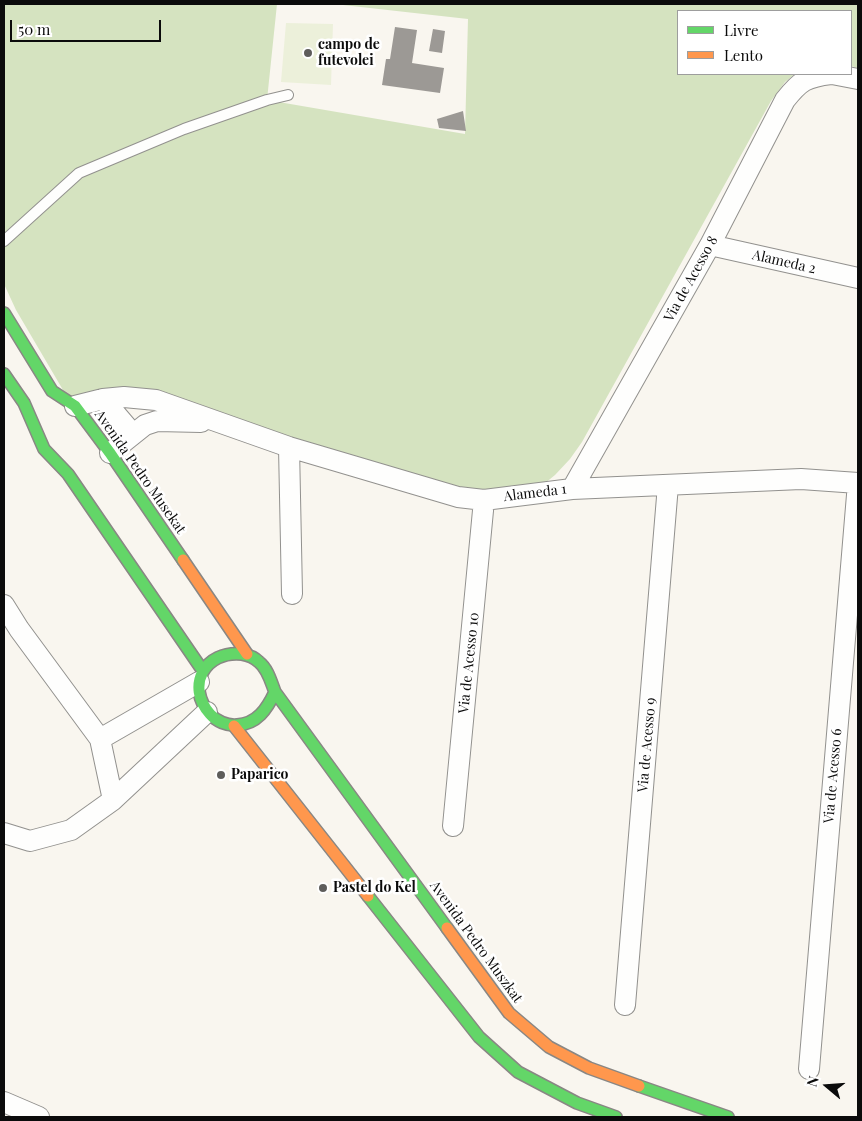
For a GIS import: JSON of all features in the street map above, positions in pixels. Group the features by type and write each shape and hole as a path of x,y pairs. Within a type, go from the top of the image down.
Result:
{"street":[{"name":"Via de Acesso 8","path":"572,489 710,246 785,100 797,85 822,75"},
{"path":"832,75 858,79"},
{"name":"Alameda 2","path":"710,246 858,278"},
{"name":"Avenida Pedro Musekat","path":"4,313 52,390 67,410 110,453 247,654"},
{"path":"4,374 24,403 44,449 68,474 201,676 199,693 201,703 207,712 214,719 224,724 244,725 254,721 262,714 275,692 269,675 257,659 247,654 226,653 217,657 201,676 100,739"},
{"name":"Alameda 1","path":"67,410 103,399 124,397 156,400 289,447 458,497 484,500 572,489 801,479 858,483"},
{"path":"103,399 132,433"},
{"name":"Alameda 1","path":"110,453 132,433 144,425 157,421 223,423"},
{"path":"44,449 44,430 48,424"},
{"path":"289,447 292,594"},
{"name":"Via de Acesso 6","path":"809,1069 858,483"},
{"name":"Via de Acesso 9","path":"626,1005 668,485"},
{"name":"Via de Acesso 10","path":"453,826 484,500"},
{"path":"4,605 11,627 100,739 113,800"},
{"name":"Avenida Pedro Muszkat","path":"275,692 509,1013 549,1047 589,1068 728,1117"},
{"path":"4,833 30,841 71,830 113,800 207,712"},
{"path":"234,726 479,1037 518,1072 577,1104 616,1117"},
{"path":"4,1102 39,1117"}],"lane":[{"path":"4,242 79,173 184,130 267,100 288,95"}],"green space":[{"path":"4,4 277,4 267,100 465,134 468,19 334,4 858,4 858,68 852,66 852,10 677,10 677,75 794,75 785,82 771,101 582,442 570,459 539,488 510,493 453,488 167,398 77,401 63,390 16,310 4,284"},
{"name":"campo de futevolei","path":"286,23 333,24 331,85 281,82"}],"building":[{"path":"395,27 417,30 412,63 444,68 440,93 382,85 386,59 390,59"},
{"path":"433,29 445,31 442,53 429,51"},
{"path":"463,111 466,131 439,128 437,119"}],"traffic: fast":[{"path":"4,313 52,391 75,406 110,453 183,560"},
{"path":"4,374 24,403 44,449 68,474 203,671"},
{"path":"275,692 265,710 256,719 244,724 229,725 212,717 203,703 199,692 199,682 209,664 229,654 249,656 262,665 269,676 275,692 447,928"},
{"path":"368,896 479,1037 518,1072 577,1103 616,1117"},
{"path":"639,1086 728,1117"}],"traffic: slow":[{"path":"183,560 247,654"},
{"path":"234,726 368,896"},
{"path":"447,928 509,1013 549,1047 589,1068 639,1086"}],"place":[{"name":"campo de futevolei","path":"308,53"},
{"name":"Paparico","path":"221,775"},
{"name":"Pastel do Kel","path":"323,888"}]}
